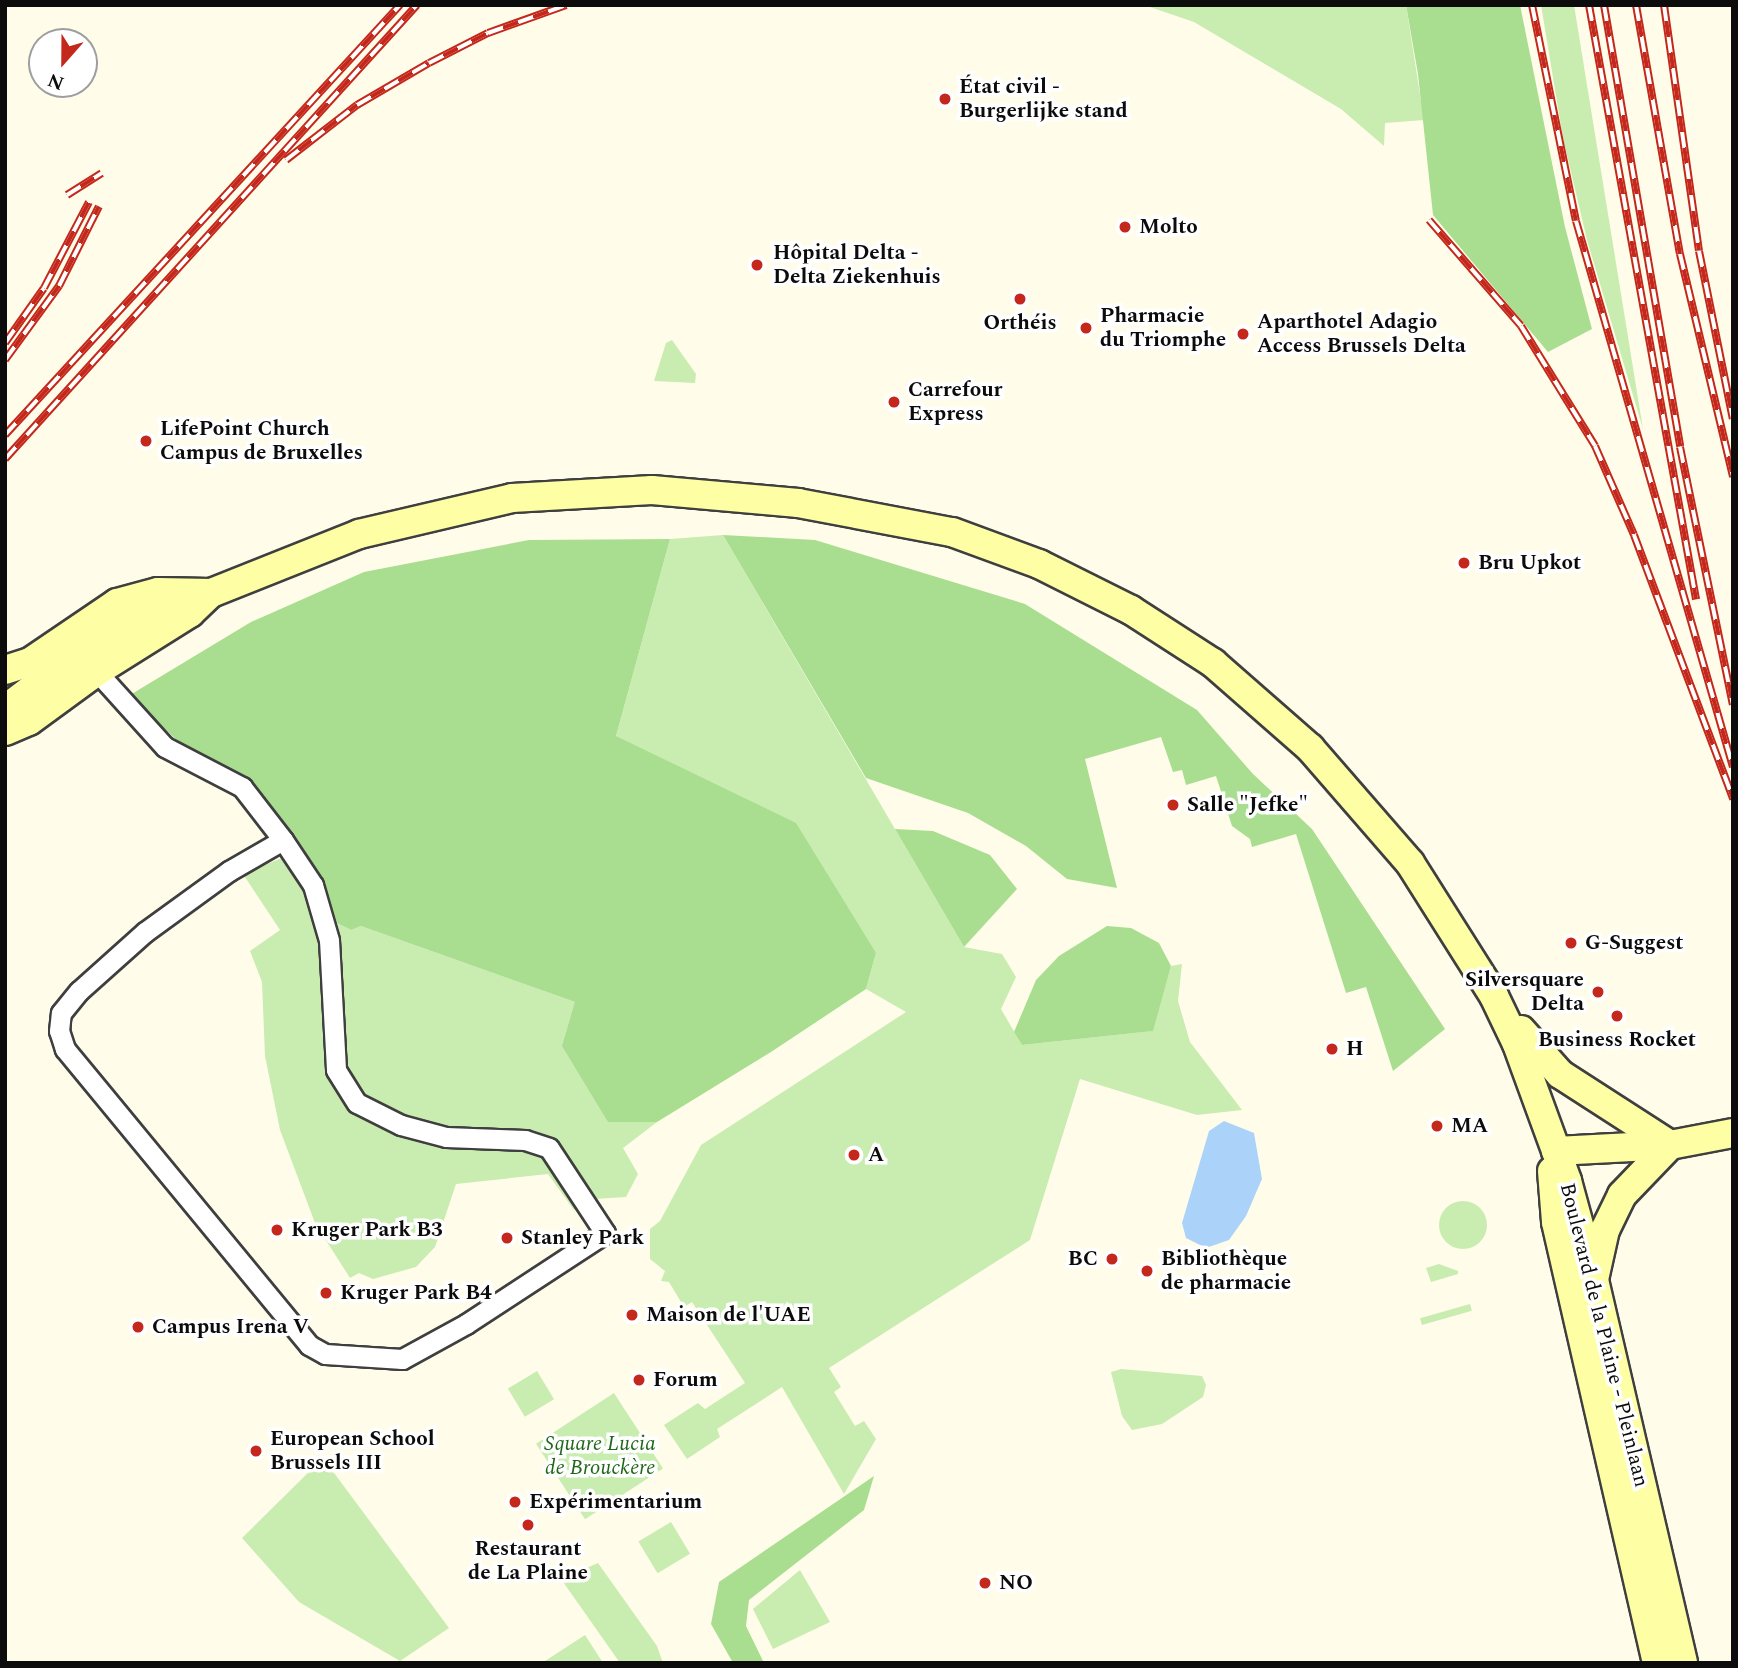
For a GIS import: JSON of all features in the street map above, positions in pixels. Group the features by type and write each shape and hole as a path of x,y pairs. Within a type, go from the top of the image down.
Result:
{"main road":[{"path":"5,719 12,704 89,663 180,620 211,593 359,534 411,518 512,498 595,491 743,496 951,532 1039,564 1131,610 1213,663 1269,710 1374,817 1410,863 1494,996 1560,1074 1670,1144"},
{"path":"16,667 117,603 181,591 211,593"},
{"path":"5,731 29,721 135,618 167,606 181,591"},
{"path":"1494,996 1556,1151 1670,1144 1723,1135"},
{"path":"1594,1280 1605,1230 1622,1195 1670,1144"},
{"name":"Boulevard de la Plaine - Pleinlaan","path":"1556,1151 1594,1280 1683,1663"},
{"name":"Boulevard de la Plaine - Pleinlaan","path":"1556,1151 1549,1182 1556,1222 1657,1663"}],"street":[{"path":"89,663 165,747 242,787 283,839 313,884 329,940 337,1070 357,1102 401,1125 446,1137 525,1140 549,1148 605,1233 466,1324 401,1359 326,1354 309,1345 65,1049 59,1031 61,1013 79,991 145,932 229,871 283,839"}],"green space":[{"path":"1144,5 1406,5 1424,120 1385,123 1384,146 1341,109 1194,22"},
{"path":"1406,5 1520,5 1565,227 1592,329 1548,352 1433,215 1418,74"},
{"path":"1541,5 1574,5 1643,429 1587,240 1563,138"},
{"path":"672,340 696,374 695,383 654,381 666,343"},
{"path":"723,535 964,947 1002,954 1016,977 1001,1009 1022,1045 1152,1031 1171,966 1182,964 1178,1001 1190,1042 1242,1110 1197,1115 1080,1079 1030,1240 829,1368 841,1387 834,1392 855,1426 864,1421 876,1439 844,1494 782,1387 717,1429 720,1437 687,1459 664,1425 698,1403 705,1409 745,1383 692,1302 684,1307 669,1282 661,1281 665,1271 650,1259 650,1229 660,1221 701,1145 906,1012 866,989 876,953 616,736 670,539"},
{"path":"723,535 815,540 1025,604 1197,710 1253,774 1312,829 1445,1029 1393,1071 1366,987 1346,993 1296,834 1252,847 1250,839 1232,826 1216,776 1186,785 1182,770 1173,772 1161,737 1085,759 1117,888 1067,879 1026,846 968,813 866,778"},
{"path":"670,539 616,736 796,823 876,953 866,989 771,1052 657,1122 608,1122 562,1046 575,1002 361,926 351,930 337,923 323,885 301,850 249,780 191,754 130,695 251,622 364,572 529,540"},
{"path":"895,829 933,831 990,855 1017,889 964,947"},
{"path":"301,850 323,885 337,923 351,930 361,926 575,1002 608,1122 657,1122 623,1148 638,1174 626,1197 594,1199 574,1210 548,1174 456,1184 435,1247 416,1267 373,1279 359,1273 350,1278 315,1223 280,1130 265,1056 262,982 250,951 280,930 243,874"},
{"path":"1107,926 1131,928 1159,943 1171,966 1153,1031 1022,1045 1014,1032 1036,980 1059,956"},
{"path":"1463,1201 1480,1208 1487,1225 1480,1242 1463,1249 1446,1242 1439,1225 1446,1208"},
{"path":"1439,1264 1458,1271 1458,1274 1431,1282 1426,1268"},
{"path":"1470,1304 1472,1311 1422,1325 1420,1318"},
{"path":"1121,1369 1202,1376 1206,1385 1203,1397 1162,1424 1132,1430 1122,1416 1111,1372"},
{"path":"537,1371 554,1399 525,1417 508,1389"},
{"name":"Square Lucia de Brouckère","path":"614,1393 663,1468 585,1519 536,1444"},
{"path":"323,1458 449,1628 400,1661 299,1602 242,1538"},
{"path":"874,1476 864,1510 749,1600 746,1626 764,1663 733,1663 711,1624 719,1582"},
{"path":"671,1522 690,1554 657,1573 638,1542"},
{"path":"598,1563 657,1646 663,1663 620,1663 561,1579"},
{"path":"800,1570 830,1622 773,1649 753,1609"},
{"path":"585,1635 603,1663 542,1663"}],"water":[{"path":"1224,1121 1254,1133 1262,1179 1246,1216 1229,1240 1206,1248 1186,1238 1182,1223 1209,1131"}],"railway":[{"path":"5,435 400,5"},
{"path":"5,459 417,5"},
{"path":"286,160 357,105 429,63 488,33 566,5"},
{"path":"1532,5 1576,221 1733,767"},
{"path":"1589,5 1696,599"},
{"path":"1604,5 1680,447 1733,705"},
{"path":"1636,5 1680,254 1733,477"},
{"path":"1664,5 1699,251 1733,419"},
{"path":"67,195 102,173"},
{"path":"5,343 44,288 89,202"},
{"path":"5,360 59,286 99,206"},
{"path":"1429,220 1521,326 1595,446 1634,535 1733,799"}],"place":[{"name":"État civil - Burgerlijke stand","path":"945,99"},
{"name":"Molto","path":"1125,227"},
{"name":"Hôpital Delta - Delta Ziekenhuis","path":"757,265"},
{"name":"Orthéis","path":"1020,299"},
{"name":"Pharmacie du Triomphe","path":"1086,328"},
{"name":"Aparthotel Adagio Access Brussels Delta","path":"1243,334"},
{"name":"Carrefour Express","path":"894,402"},
{"name":"LifePoint Church Campus de Bruxelles","path":"146,441"},
{"name":"Bru Upkot","path":"1464,563"},
{"name":"Salle \"Jefke\"","path":"1173,805"},
{"name":"G-Suggest","path":"1571,943"},
{"name":"Silversquare Delta","path":"1598,992"},
{"name":"Business Rocket","path":"1617,1016"},
{"name":"H","path":"1332,1049"},
{"name":"MA","path":"1437,1126"},
{"name":"A","path":"854,1155"},
{"name":"Kruger Park B3","path":"277,1230"},
{"name":"Stanley Park","path":"507,1238"},
{"name":"BC","path":"1112,1259"},
{"name":"Bibliothèque de pharmacie","path":"1147,1271"},
{"name":"Kruger Park B4","path":"326,1293"},
{"name":"Maison de l'UAE","path":"632,1315"},
{"name":"Campus Irena V","path":"138,1327"},
{"name":"Forum","path":"639,1380"},
{"name":"European School Brussels III","path":"256,1451"},
{"name":"Expérimentarium","path":"515,1502"},
{"name":"Restaurant de La Plaine","path":"528,1525"},
{"name":"NO","path":"985,1583"}]}
